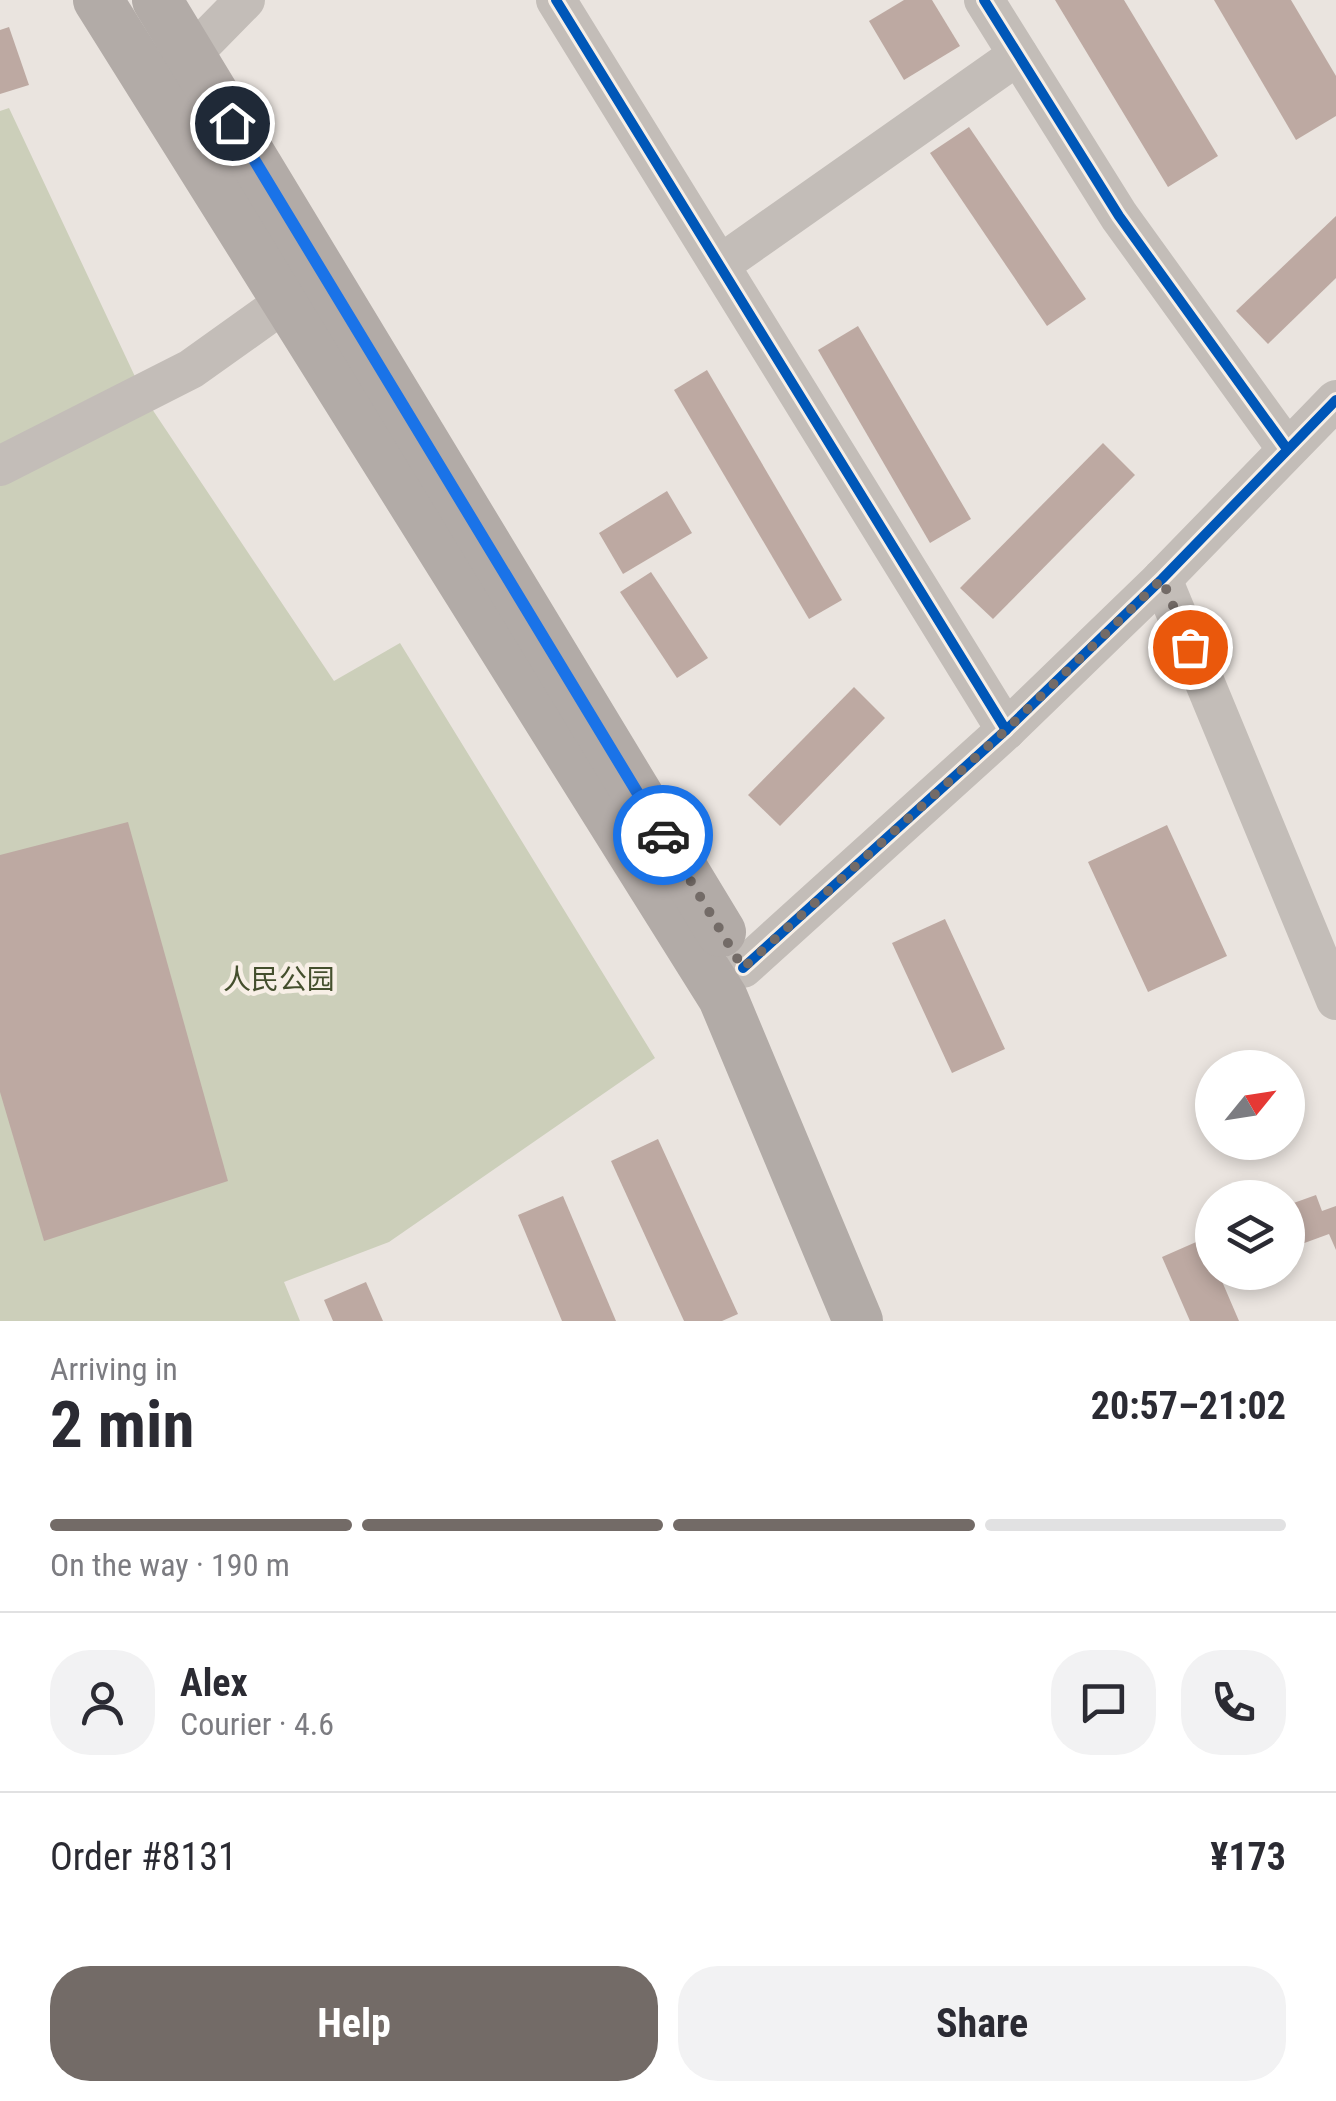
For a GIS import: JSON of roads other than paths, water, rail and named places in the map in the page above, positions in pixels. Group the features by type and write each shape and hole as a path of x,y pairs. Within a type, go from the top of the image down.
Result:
{"main road":[{"path":"98,0 723,998 858,1321"},
{"path":"157,0 743,968 892,1321"}],"street":[{"path":"191,56 245,0"},
{"path":"556,0 1006,730"},
{"path":"984,0 1119,216 1287,449"},
{"path":"721,264 1018,55"},
{"path":"0,466 191,369 284,302"},
{"path":"743,968 1006,730 1162,579 1336,400"},
{"path":"1162,579 1326,948 1336,1000"}],"park label":[{"name":"人民公园","path":"279,979"}]}
